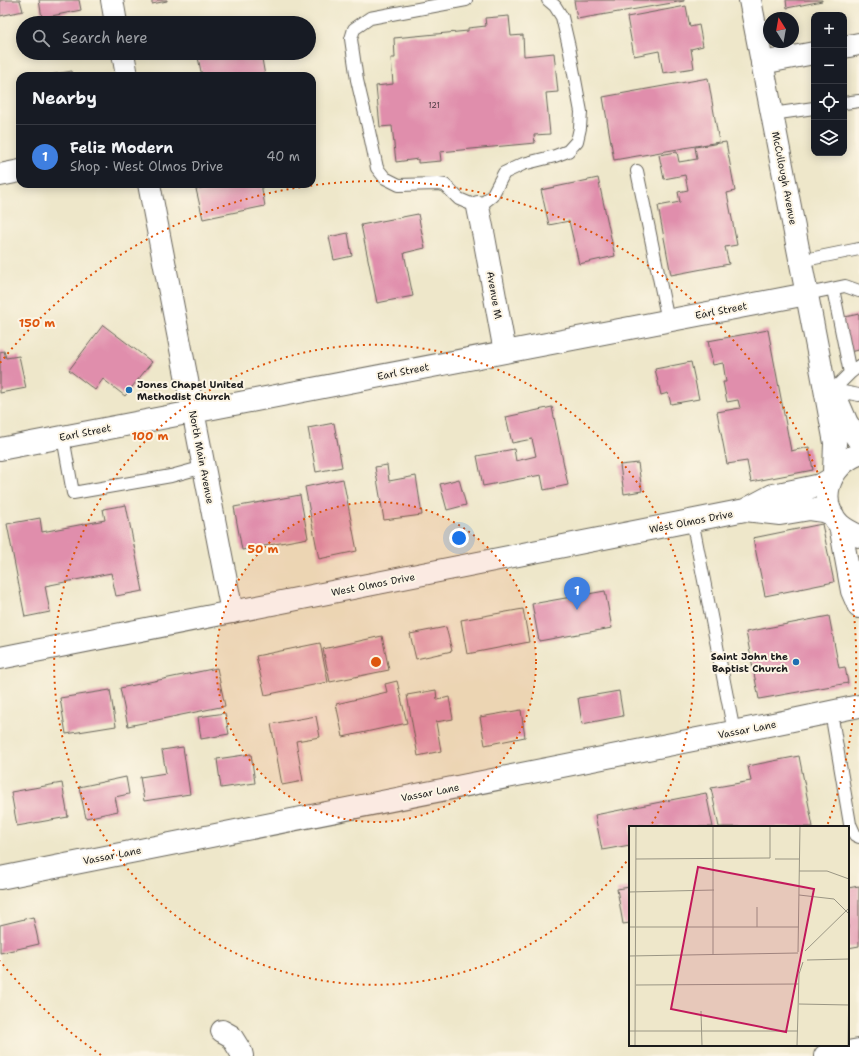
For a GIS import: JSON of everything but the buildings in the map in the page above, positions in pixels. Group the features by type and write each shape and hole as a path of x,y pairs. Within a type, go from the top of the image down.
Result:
{"street":[{"path":"112,0 115,16"},
{"name":"McCullough Avenue","path":"750,0 835,444 833,476 828,494 829,505 836,520"},
{"path":"847,46 859,44"},
{"path":"762,63 811,54"},
{"path":"124,60 126,72"},
{"path":"0,175 16,172"},
{"name":"North Main Avenue","path":"150,188 232,612"},
{"name":"Avenue M","path":"478,207 505,352"},
{"name":"Earl Street","path":"0,449 807,294"},
{"name":"McCullough Avenue","path":"819,357 847,423 859,441"},
{"path":"833,476 846,460 859,454"},
{"name":"West Olmos Drive","path":"746,510 773,495 821,484 833,476"},
{"name":"West Olmos Drive","path":"0,658 746,510 780,514 810,509 824,511 848,532 859,536"},
{"path":"836,520 852,591 859,607"},
{"name":"Vassar Lane","path":"0,878 859,706"},
{"path":"222,1031 231,1036 242,1056"},
{"path":"829,1056 859,1050"}],"lane":[{"path":"466,0 370,18 354,29 351,39 358,80 377,168 385,178 399,185 445,185 459,199 478,207 492,196 504,173 523,164 568,151 577,141 581,112 569,47 562,17 555,6 548,0"},
{"path":"847,103 859,101"},
{"path":"772,114 811,108"},
{"path":"637,171 668,320"},
{"path":"800,261 859,249"},
{"path":"807,294 845,286 859,291"},
{"path":"832,289 855,369 833,390"},
{"path":"833,390 859,395"},
{"path":"63,437 73,493 170,476 204,467"},
{"path":"692,520 734,732"},
{"path":"831,712 850,824 855,835 859,837"}],"place":[{"name":"Jones Chapel United Methodist Church","path":"129,390"},
{"name":"Feliz Modern","path":"577,610"},
{"name":"Saint John the Baptist Church","path":"796,662"}]}
